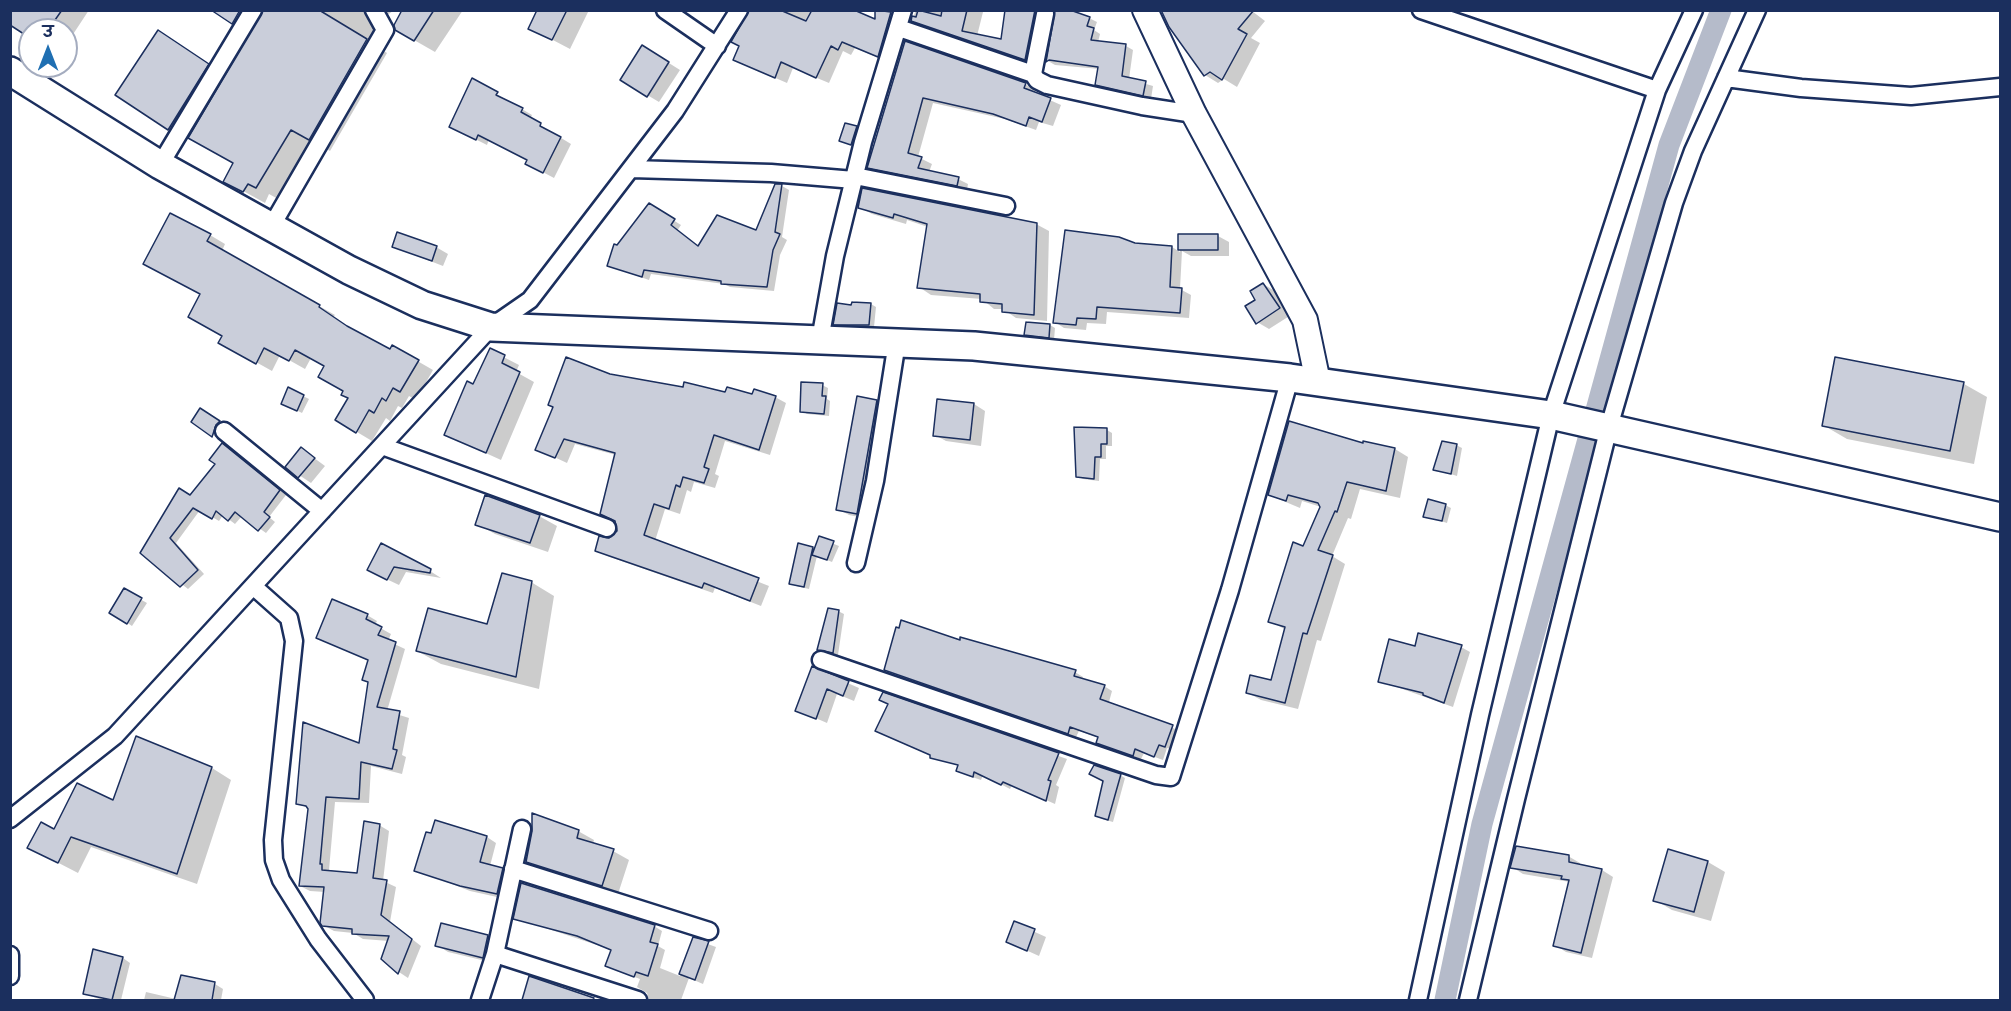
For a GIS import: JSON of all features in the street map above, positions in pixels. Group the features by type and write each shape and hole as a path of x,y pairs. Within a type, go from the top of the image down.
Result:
{"main road":[{"path":"10,71 160,165 349,270 422,304 491,327 985,347 1290,378 1556,416 2001,517"}],"street":[{"path":"160,165 253,10"},
{"path":"271,227 385,30 374,10"},
{"path":"665,10 717,46"},
{"path":"10,819 115,736 491,327 530,300 675,111 739,10"},
{"path":"820,340 854,178 903,10"},
{"path":"1145,10 1194,114 1305,320 1318,382"},
{"path":"1421,10 1657,90"},
{"path":"1418,1000 1475,737 1556,416 1657,90 1694,10"},
{"path":"1468,1000 1606,426 1674,203 1693,151 1757,10"},
{"path":"1033,74 1045,14"},
{"path":"898,28 1033,74 1047,85 1142,106 1194,114"},
{"path":"1726,78 1801,88 1911,96 2001,87"},
{"path":"631,169 854,178 1006,206"},
{"path":"856,563 875,481 897,342"},
{"path":"821,660 1156,775 1171,777 1230,590 1290,378"},
{"path":"224,431 322,511"},
{"path":"382,446 607,528"},
{"path":"253,586 289,618 294,641 273,840 274,860 280,880 318,939 365,1000"},
{"path":"480,1000 495,954 522,829"},
{"path":"513,869 709,931"},
{"path":"495,954 638,1000"},
{"path":"10,955 10,976"}],"building":[{"path":"10,10 62,10 56,18 18,18 18,30 10,25"},
{"path":"211,10 240,10 232,24"},
{"path":"263,10 319,10 367,39 309,140 291,130 256,188 248,184 243,192 223,182 233,163 188,138"},
{"path":"402,10 434,10 414,41 395,30 394,25"},
{"path":"537,10 567,10 552,40 528,29"},
{"path":"749,10 780,10 806,21 812,10 854,10 875,19 875,10 891,12 878,57 842,42 838,50 831,46 816,78 781,62 775,78 733,60 739,46 731,42"},
{"path":"918,10 941,16 942,10 967,10 962,31 1001,39 1005,10 1035,10 1025,60 911,21 912,16 916,17"},
{"path":"1055,10 1070,10 1090,17 1087,26 1094,28 1091,40 1126,44 1122,76 1146,81 1143,96 1095,85 1098,67 1049,60 1046,62"},
{"path":"1161,10 1254,10 1238,29 1247,34 1222,80 1210,72 1204,76 1169,27"},
{"path":"158,30 209,64 168,130 115,95"},
{"path":"905,41 1026,83 1024,88 1051,98 1042,122 1029,117 1026,126 993,114 923,98 908,153 922,157 918,168 959,177 957,186 867,168"},
{"path":"642,45 669,62 647,97 620,80"},
{"path":"472,78 498,92 496,95 523,108 521,112 541,123 540,126 561,137 543,173 525,164 527,160 478,135 476,140 449,127"},
{"path":"845,123 857,126 851,145 839,141"},
{"path":"775,184 782,184 775,232 780,234 773,250 767,287 721,284 721,281 644,270 642,277 607,266 614,244 617,245 649,203 675,219 671,225 698,246 717,215 756,230"},
{"path":"862,188 1037,223 1034,315 1002,312 1002,304 980,302 980,294 917,288 927,224 894,214 893,218 858,208"},
{"path":"170,213 211,234 207,241 320,305 319,307 347,326 390,349 392,345 419,360 400,392 393,388 386,401 382,398 374,413 369,410 356,433 335,420 348,398 341,395 343,391 318,377 324,366 295,350 289,361 264,348 256,364 218,343 222,336 188,317 200,294 143,264"},
{"path":"1065,230 1119,237 1135,243 1172,246 1170,287 1182,288 1180,313 1097,307 1096,319 1077,318 1076,325 1053,323"},
{"path":"397,232 437,246 432,261 392,247"},
{"path":"1178,234 1218,234 1218,250 1178,250"},
{"path":"1263,283 1280,308 1256,324 1245,306 1255,300 1250,291"},
{"path":"852,302 871,303 869,325 833,325 837,303 851,305"},
{"path":"1026,322 1050,324 1049,338 1024,335"},
{"path":"490,348 505,355 502,363 520,372 486,453 444,435 467,381 473,384"},
{"path":"566,357 610,374 683,387 684,382 725,392 727,387 752,394 754,389 776,396 759,450 714,435 704,467 709,469 704,483 683,477 680,487 676,485 669,509 654,504 644,535 759,578 750,601 704,583 702,588 595,551 599,536 609,538 617,531 615,521 600,514 615,453 564,439 555,458 535,450 553,407 548,405"},
{"path":"1835,357 1964,382 1950,451 1822,426"},
{"path":"801,382 823,383 822,396 826,396 824,414 800,412"},
{"path":"288,387 304,395 297,411 281,404"},
{"path":"857,396 877,400 857,514 836,510"},
{"path":"937,399 974,403 970,440 933,436"},
{"path":"200,408 220,421 212,437 191,422"},
{"path":"1289,421 1363,443 1363,441 1395,448 1386,491 1347,482 1337,512 1335,511 1318,550 1333,555 1307,634 1303,633 1285,703 1246,693 1250,675 1271,680 1285,627 1268,622 1293,542 1303,546 1320,507 1318,503 1288,495 1286,501 1268,495"},
{"path":"1074,427 1107,428 1107,444 1101,444 1101,457 1095,457 1094,479 1076,477"},
{"path":"1442,441 1457,444 1451,474 1433,470"},
{"path":"222,443 280,490 264,512 270,517 258,531 235,512 228,521 216,511 212,519 193,508 170,538 198,570 180,587 140,553 179,488 190,495 215,464 209,460"},
{"path":"301,447 315,458 298,478 285,467"},
{"path":"485,495 540,515 530,543 475,525"},
{"path":"1428,499 1446,504 1442,521 1423,517"},
{"path":"819,536 834,541 827,560 812,555"},
{"path":"381,543 431,569 430,573 394,567 387,580 367,570"},
{"path":"798,543 813,547 804,587 789,584"},
{"path":"502,573 532,581 516,677 416,651 428,608 487,624"},
{"path":"124,588 142,598 127,624 109,613"},
{"path":"332,599 368,614 366,619 382,627 378,635 396,642 377,707 400,711 393,749 397,750 392,769 361,762 359,799 326,797 320,864 322,864 322,870 357,873 364,821 380,824 373,878 387,880 381,915 412,939 398,974 381,959 389,936 352,934 352,929 322,926 320,923 324,887 299,886 308,809 306,806 296,804 303,722 359,743 368,682 362,680 368,660 316,638"},
{"path":"828,608 839,610 833,653 817,650"},
{"path":"901,620 960,640 960,637 1076,670 1074,676 1105,685 1100,699 1173,725 1165,747 1159,745 1154,757 1135,749 1133,756 1096,743 1098,737 1070,727 1068,734 884,670 896,627 899,628"},
{"path":"1418,633 1462,645 1444,703 1423,695 1423,693 1378,682 1389,639 1415,646"},
{"path":"812,666 849,681 843,696 827,689 816,719 795,711"},
{"path":"883,692 1059,753 1048,780 1051,781 1046,801 1003,782 1001,785 974,772 973,777 956,771 958,765 930,758 930,755 875,731 888,704 879,700"},
{"path":"136,736 212,767 177,874 71,837 58,863 27,848 41,822 54,829 77,783 113,800"},
{"path":"1094,765 1121,774 1108,820 1095,816 1103,781 1089,774"},
{"path":"532,813 579,830 577,838 614,849 602,886 526,862 532,831"},
{"path":"435,820 487,836 480,862 503,868 497,894 460,886 414,871 426,832 431,833"},
{"path":"1516,846 1569,855 1569,862 1602,869 1581,953 1553,946 1569,880 1561,879 1562,876 1510,868"},
{"path":"1668,849 1708,861 1694,912 1653,901"},
{"path":"521,883 655,925 650,942 658,944 648,976 636,972 634,977 605,966 611,950 577,936 513,919"},
{"path":"1014,921 1035,929 1027,951 1006,942"},
{"path":"441,923 488,935 483,958 435,946"},
{"path":"693,937 709,941 695,980 679,974"},
{"path":"93,949 123,957 112,1000 83,994"},
{"path":"181,975 215,982 212,1000 174,1000"},
{"path":"529,976 594,998 593,1000 522,1000"}],"waterway":[{"path":"1445,1000 1482,824 1669,145 1721,10"}]}
